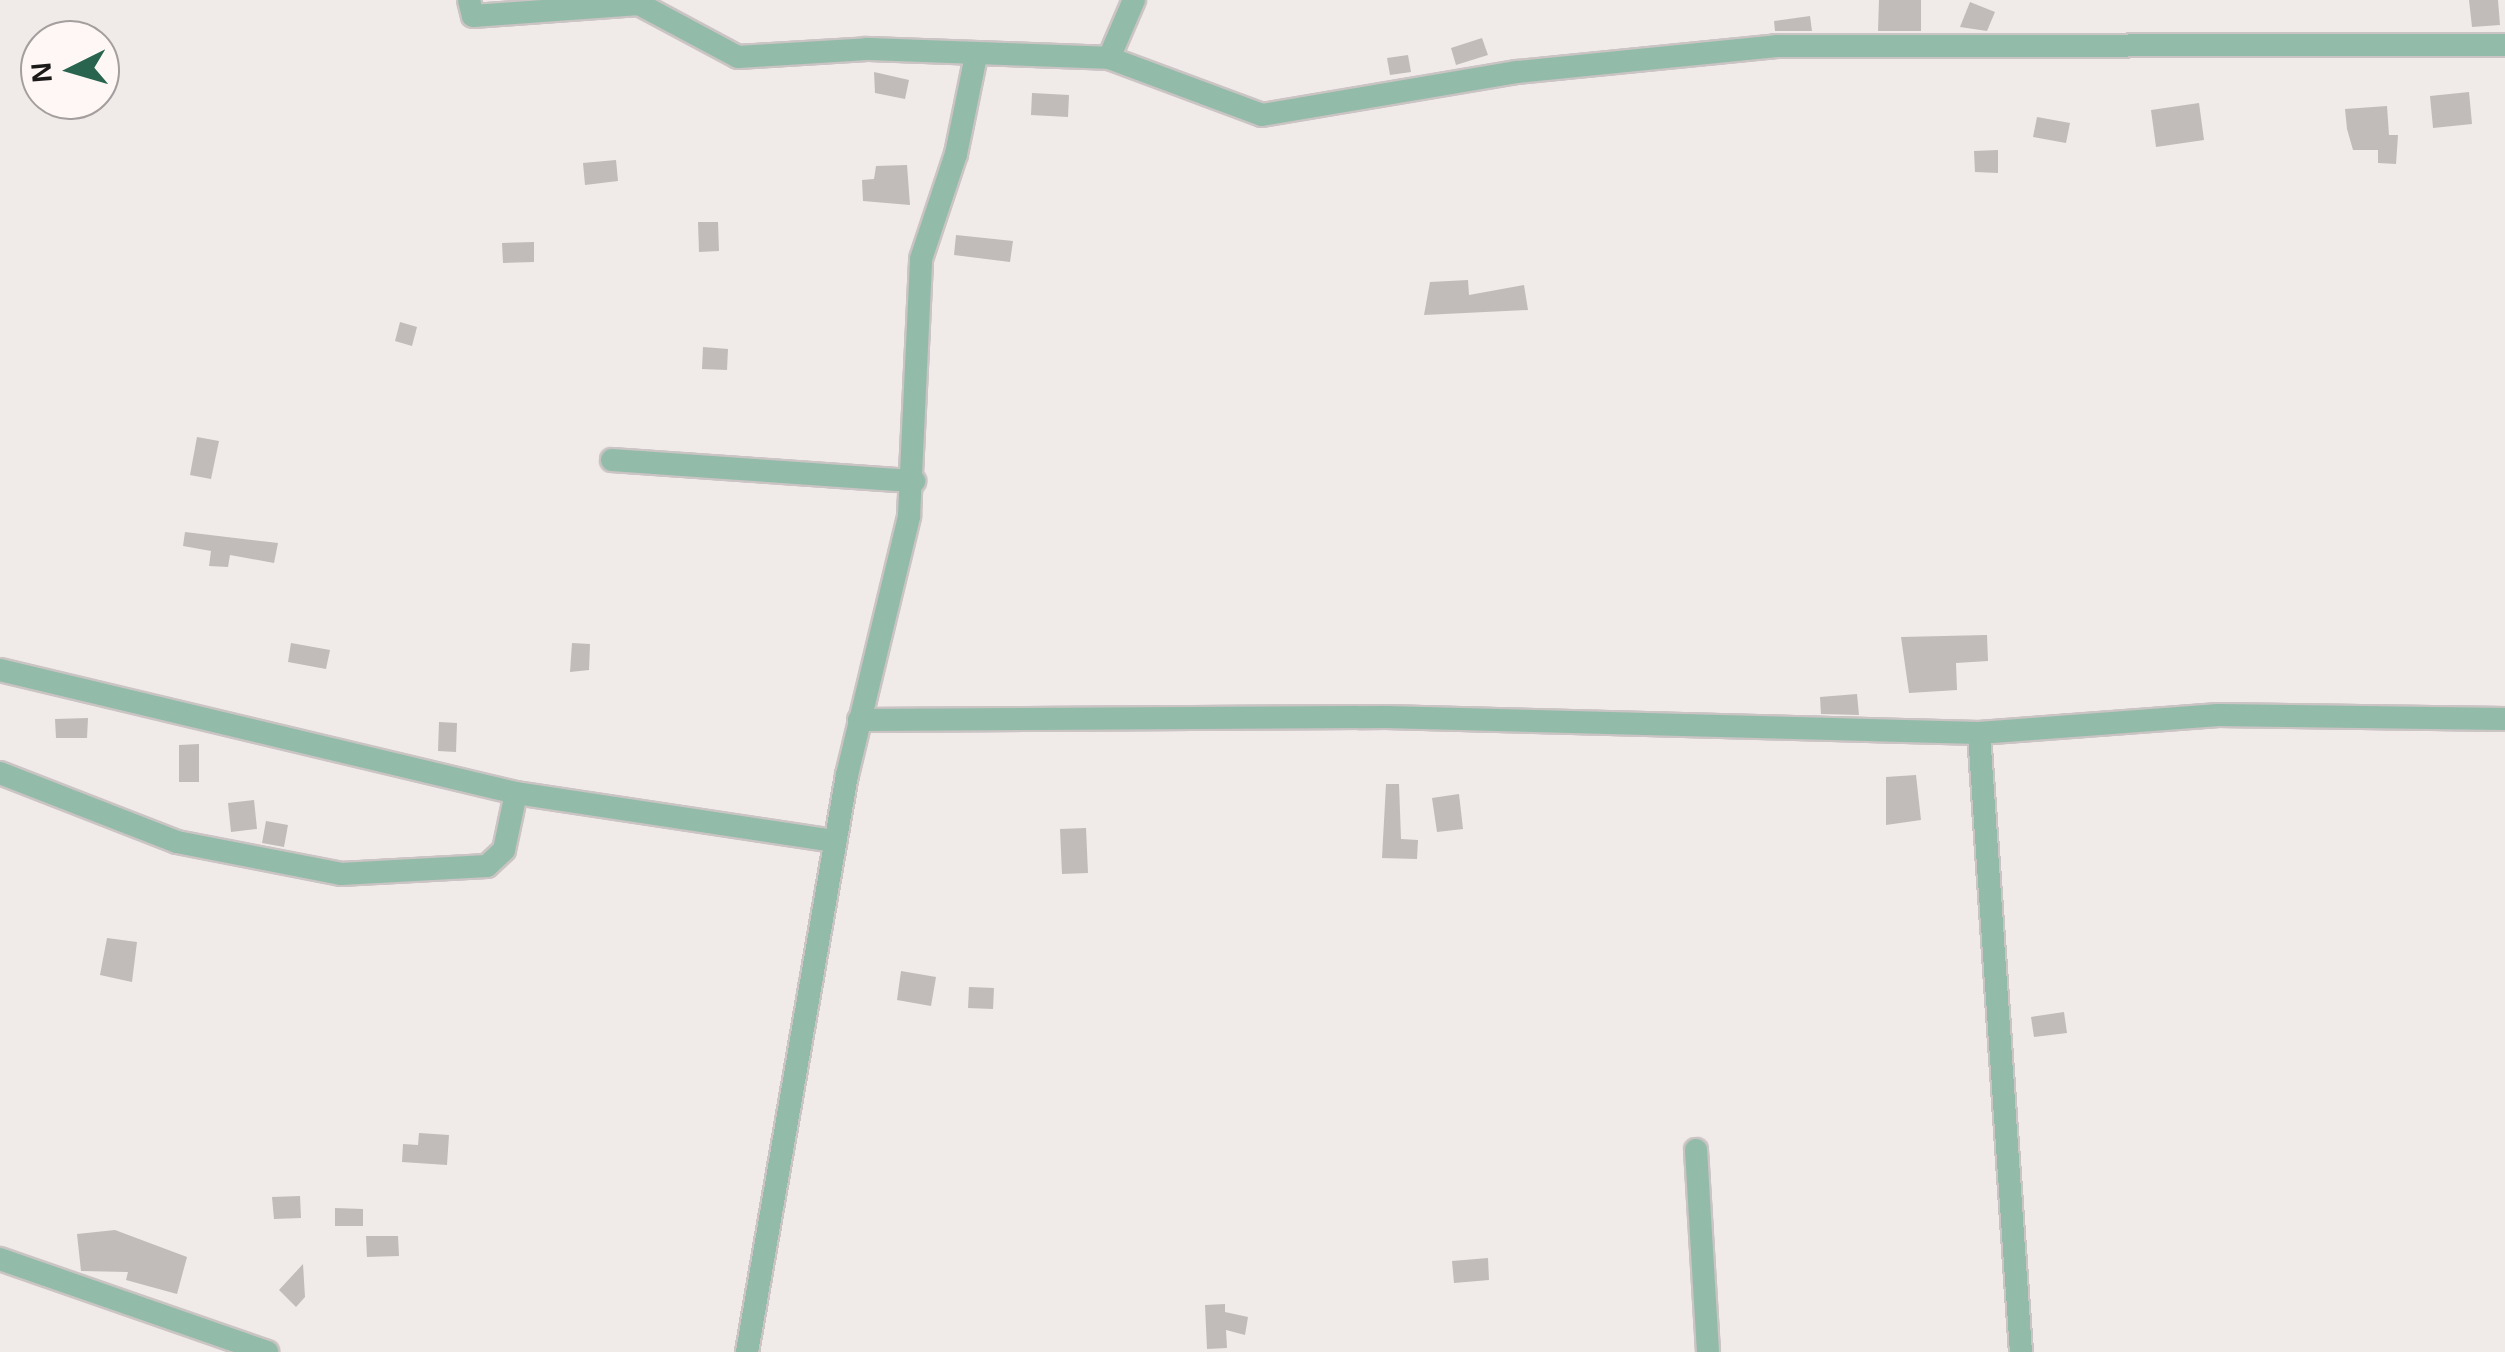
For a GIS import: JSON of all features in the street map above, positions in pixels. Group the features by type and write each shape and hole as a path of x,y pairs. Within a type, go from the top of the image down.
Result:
{"street":[{"path":"469,0 473,16 639,4 738,57 867,49 1109,58 1262,116 1517,72 1776,46 2505,45"},
{"path":"1109,58 1134,0"},
{"path":"746,1352 835,842 914,481 921,259 956,154 976,56"},
{"path":"612,460 914,481"},
{"path":"0,670 516,793 835,842"},
{"path":"859,720 1366,717 1979,734 2218,715 2505,719"},
{"path":"1979,734 2021,1352"},
{"path":"0,773 177,842 341,874 487,866 504,850 516,793"},
{"path":"1696,1150 1708,1352"},
{"path":"0,1259 267,1352"}],"building":[{"path":"1879,0 1921,0 1921,31 1878,31"},
{"path":"2469,0 2498,0 2500,25 2472,27"},
{"path":"1970,2 1995,12 1987,31 1960,27"},
{"path":"1810,16 1812,31 1775,31 1774,21"},
{"path":"1482,38 1488,55 1456,65 1451,48"},
{"path":"1408,55 1411,72 1390,75 1387,58"},
{"path":"874,72 909,80 905,99 875,93"},
{"path":"2469,92 2472,124 2433,128 2430,96"},
{"path":"1032,93 1069,95 1068,117 1031,115"},
{"path":"2199,103 2204,140 2156,147 2151,110"},
{"path":"2387,106 2389,135 2398,135 2396,164 2378,163 2378,150 2353,150 2347,129 2345,109"},
{"path":"2037,117 2070,123 2066,143 2033,137"},
{"path":"1998,150 1998,173 1975,172 1974,151"},
{"path":"616,160 618,181 585,185 583,163"},
{"path":"907,165 910,205 863,201 862,180 874,179 876,166"},
{"path":"698,222 718,222 719,251 699,252"},
{"path":"956,235 1013,241 1010,262 954,255"},
{"path":"534,242 534,262 503,263 502,243"},
{"path":"1468,280 1469,295 1524,285 1528,310 1424,315 1430,282"},
{"path":"400,322 417,327 412,346 395,341"},
{"path":"703,347 728,349 727,370 702,369"},
{"path":"197,437 219,441 211,479 190,475"},
{"path":"185,532 278,543 274,563 230,555 228,567 209,566 211,551 183,546"},
{"path":"1987,635 1988,661 1956,663 1957,690 1909,693 1901,637"},
{"path":"291,643 330,650 326,669 288,662"},
{"path":"572,643 590,644 589,670 570,672"},
{"path":"1857,694 1859,715 1821,714 1820,697"},
{"path":"88,718 87,738 56,738 55,719"},
{"path":"439,722 457,723 456,752 438,751"},
{"path":"199,744 199,782 179,782 179,745"},
{"path":"1916,775 1921,820 1886,825 1886,777"},
{"path":"1386,784 1399,784 1401,839 1418,840 1417,859 1382,858"},
{"path":"1459,794 1463,829 1437,832 1432,798"},
{"path":"254,800 257,829 231,832 228,803"},
{"path":"266,821 288,825 284,847 262,843"},
{"path":"1086,828 1088,873 1062,874 1060,829"},
{"path":"107,938 137,942 132,982 100,975"},
{"path":"901,971 936,977 931,1006 897,1000"},
{"path":"969,987 994,988 993,1009 968,1008"},
{"path":"2064,1012 2067,1033 2034,1037 2031,1017"},
{"path":"419,1133 449,1135 447,1165 402,1162 403,1144 418,1145"},
{"path":"300,1196 301,1218 274,1219 272,1197"},
{"path":"335,1208 363,1209 363,1226 335,1226"},
{"path":"115,1230 187,1257 177,1294 126,1280 128,1272 81,1271 77,1234"},
{"path":"366,1236 398,1236 399,1256 367,1257"},
{"path":"1488,1258 1489,1280 1454,1283 1452,1261"},
{"path":"303,1264 305,1297 296,1307 279,1290"},
{"path":"1225,1304 1225,1312 1248,1317 1245,1335 1226,1330 1227,1348 1207,1349 1205,1305"}]}
